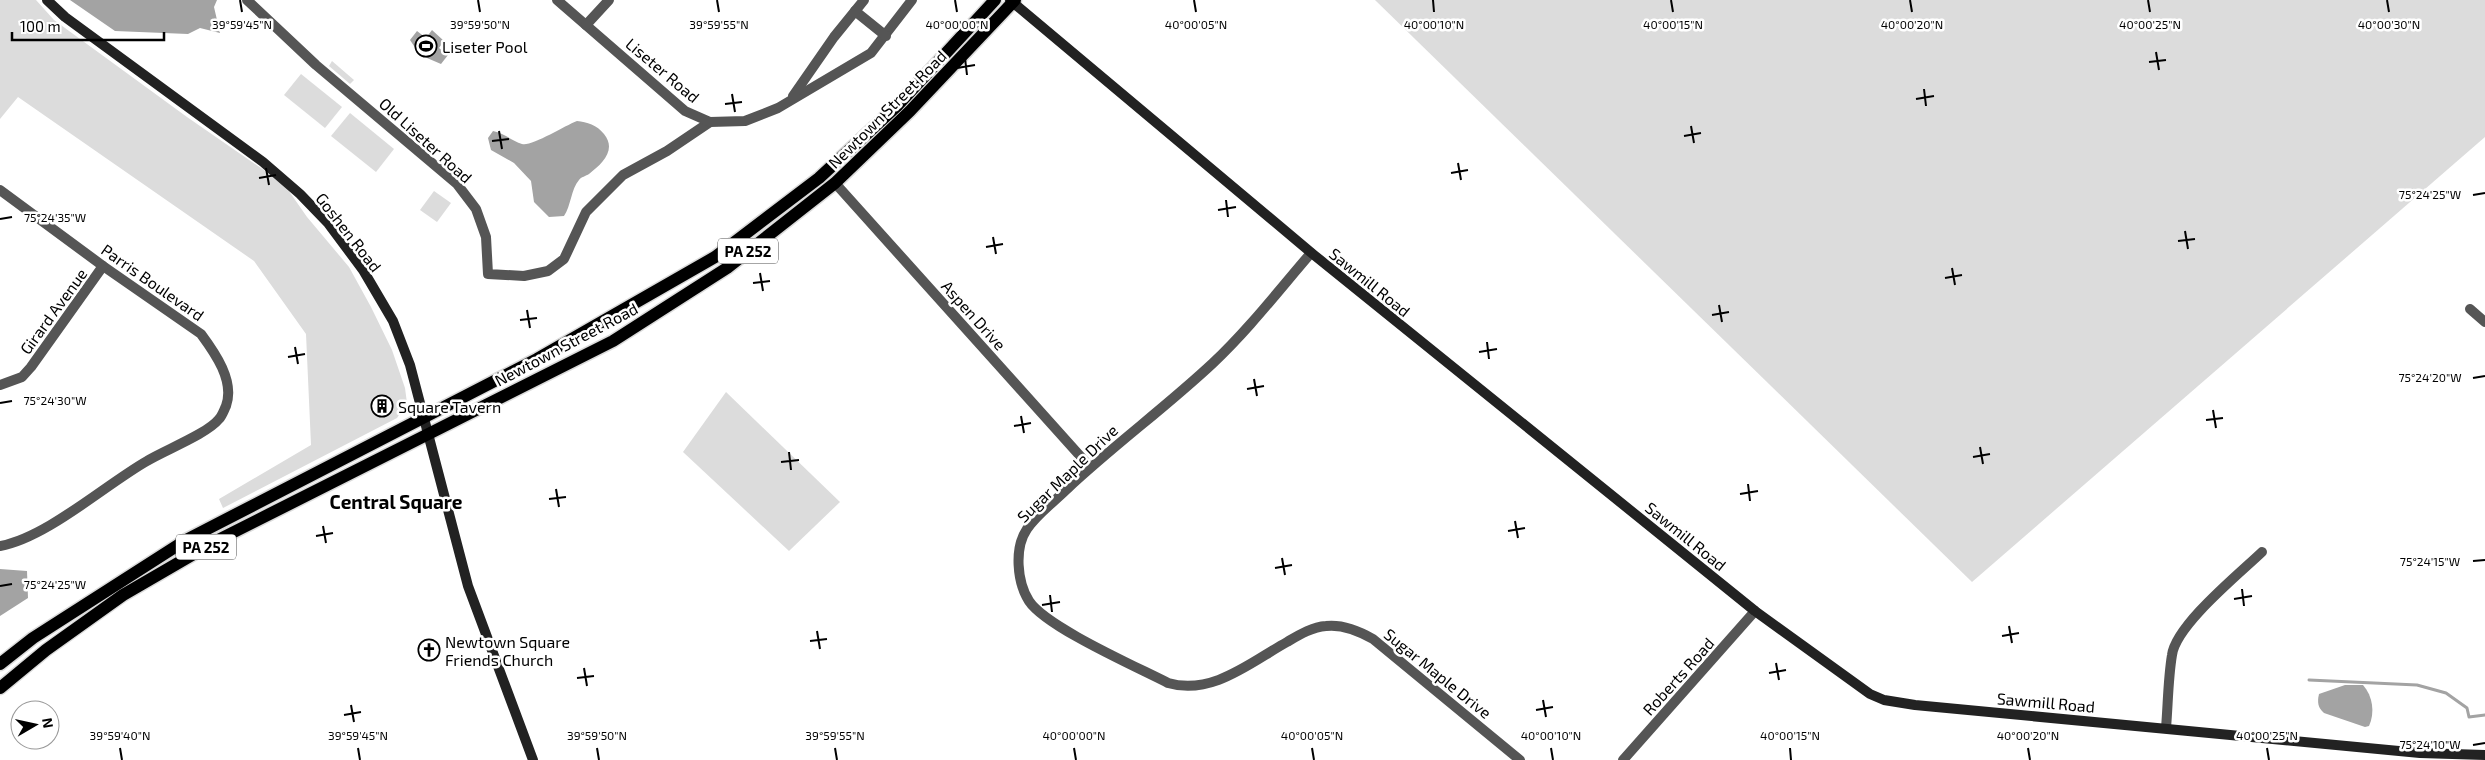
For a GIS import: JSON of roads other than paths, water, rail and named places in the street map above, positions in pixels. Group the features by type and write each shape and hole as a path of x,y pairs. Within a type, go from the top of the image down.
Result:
{"main road":[{"name":"Newtown Street Road","path":"0,664 41,632 186,540 306,476 425,418 638,303 714,257 819,178 898,105 995,0"},
{"name":"Newtown Street Road","path":"0,688 46,650 123,595 216,541 613,341 727,268 835,183 910,111 1013,1"},
{"path":"638,303 651,318"}],"street":[{"name":"Goshen Road","path":"47,0 73,23 263,162 300,194 328,223 363,270 393,322 410,364 468,586 533,760"},
{"name":"Old Liseter Road","path":"247,0 316,65 458,184 476,209 486,237 488,274 524,276 548,271 564,259 586,212 623,175 667,151 710,122"},
{"path":"586,25 609,0"},
{"name":"Liseter Road","path":"791,99 834,37 864,0"},
{"name":"Liseter Road","path":"562,2 685,111 710,122 745,121 778,108 871,53 912,0"},
{"name":"Sawmill Road","path":"1013,1 1311,253 1755,611 1860,688 1884,700 1915,705 2166,728 2420,756 2485,756"},
{"path":"855,11 886,36"},
{"name":"Aspen Drive","path":"835,183 1090,467"},
{"name":"Parris Boulevard","path":"0,190 103,266 201,334 212,350 228,384 226,405 219,420 203,431 145,462 27,537 0,546"},
{"name":"Sugar Maple Drive","path":"1311,253 1253,321 1213,362 1090,467 1035,520 1021,541 1019,568 1024,590 1030,602 1050,622 1168,683 1183,688 1210,684 1307,630 1325,626 1358,631 1373,639 1520,760"},
{"name":"Girard Avenue","path":"0,385 22,377 103,266"},
{"path":"2470,308 2485,322"},
{"path":"2166,728 2172,655 2182,634 2192,618 2262,552"},
{"name":"Roberts Road","path":"1623,760 1755,611"}],"waterway":[{"path":"2309,680 2417,685 2446,693 2467,708 2469,717 2485,715"}],"place":[{"name":"Liseter Pool","path":"426,46"},
{"name":"Square Tavern","path":"382,406"},
{"name":"Newtown Square Friends Church","path":"429,650"}],"district":[{"name":"Central Square","path":"396,501"}]}
